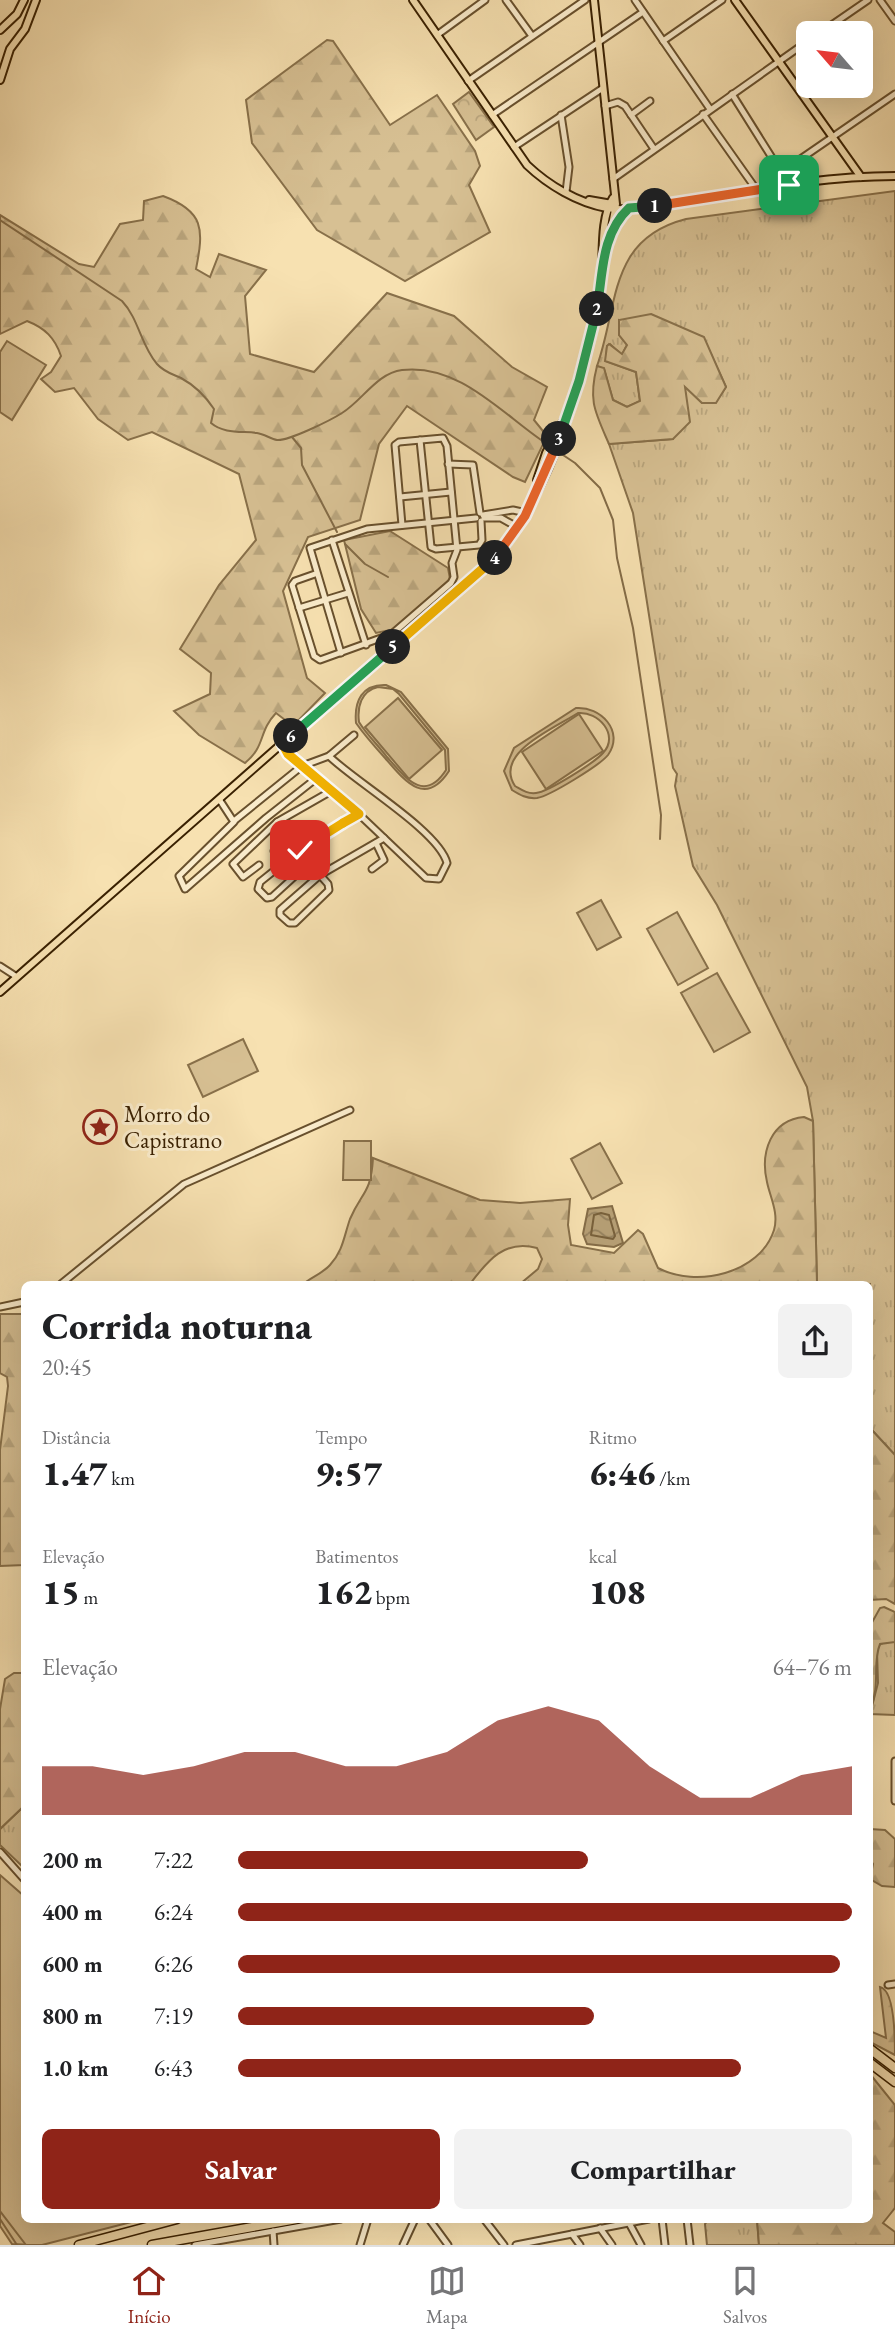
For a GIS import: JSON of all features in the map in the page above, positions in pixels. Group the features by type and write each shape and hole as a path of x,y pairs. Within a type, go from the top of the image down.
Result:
{"highway":[{"path":"873,2051 895,2068"},
{"path":"873,2065 895,2082"},
{"path":"79,2245 162,2223"},
{"path":"152,2245 276,2223"}],"main road":[{"path":"0,30 13,18 24,0"},
{"path":"0,80 10,49 22,33 36,0"},
{"path":"413,0 514,147 541,178 580,198 616,206 861,177 895,176"},
{"path":"735,0 861,177"},
{"path":"594,3 616,206 603,262"},
{"path":"611,231 616,206"},
{"path":"0,992 502,551 520,520 568,415 589,346 603,262 616,206"}],"street":[{"path":"418,8 422,0"},
{"path":"437,35 485,0"},
{"path":"506,0 532,36"},
{"path":"468,80 585,0 594,3"},
{"path":"635,0 710,109"},
{"path":"663,41 722,0"},
{"path":"837,21 868,0"},
{"path":"880,0 895,21"},
{"path":"492,115 643,12"},
{"path":"612,181 619,173 796,49"},
{"path":"514,147 603,88"},
{"path":"732,94 783,171 789,185"},
{"path":"765,188 783,171 895,94"},
{"path":"631,115 650,102"},
{"path":"605,106 621,103 654,149"},
{"path":"704,114 756,189"},
{"path":"561,115 569,167 566,192"},
{"path":"611,169 619,173"},
{"path":"315,574 293,583 315,657 321,660 366,645 377,637 394,633 451,583 454,578 452,564 457,547 444,439 395,445 402,525"},
{"path":"420,440 431,547 481,544 481,517 473,465 449,464"},
{"path":"400,497 451,492"},
{"path":"341,653 309,549 367,529 481,517 513,510 520,520"},
{"path":"481,517 520,520"},
{"path":"332,540 366,645"},
{"path":"299,608 348,593"},
{"path":"318,777 266,818 185,889 179,876 234,821 302,766 329,756 354,735"},
{"path":"282,743 288,754 333,790 426,878 434,881 443,874 447,863 440,850 394,805 351,777 329,756"},
{"path":"259,865 243,877 233,864 277,822 333,790"},
{"path":"219,799 234,821"},
{"path":"300,850 307,865 272,897 267,898 258,888 260,882 300,850 359,814"},
{"path":"277,822 289,838"},
{"path":"274,851 306,828"},
{"path":"320,875 328,884 329,890 295,923 289,923 280,915 280,910 320,875 384,838"},
{"path":"372,869 384,860 376,843"},
{"path":"0,966 17,977"},
{"path":"65,1281 184,1184 350,1110"},
{"path":"0,1307 21,1303"},
{"path":"895,1761 895,1801"},
{"path":"0,1852 21,1876"},
{"path":"195,2245 318,2223"},
{"path":"360,2245 367,2223"},
{"path":"402,2245 413,2223"},
{"path":"432,2223 448,2245"},
{"path":"487,2223 504,2245"},
{"path":"516,2245 629,2223 641,2245"},
{"path":"663,2223 665,2245"},
{"path":"687,2223 690,2245"},
{"path":"600,2228 612,2245"},
{"path":"273,2231 274,2245"},
{"path":"572,2234 580,2245"},
{"path":"546,2239 550,2245"}],"green space":[{"path":"327,40 333,41 390,125 437,95 475,151 480,166 469,185 490,232 405,281 317,230 252,143 246,100"},
{"path":"469,92 494,127 476,140 453,104"},
{"path":"895,191 895,1455 873,1431 873,1281 817,1281 813,1121 807,1087 717,905 693,866 675,786 677,774 673,768 633,513 609,444 673,439 685,386 702,403 715,403 726,387 703,337 619,320 619,335 627,345 622,355 610,344 607,346 606,361 636,372 640,401 627,407 613,400 604,369 597,366 620,277 629,258 642,242 661,229 686,219"},
{"path":"163,196 187,208 198,223 200,243 196,269 210,277 219,254 266,270 245,296 250,354 314,372 387,293 454,316 512,367 547,387 534,420 547,436 525,482 513,477 407,406 379,444 360,520 308,537 283,591 307,678 325,693 293,726 276,713 256,751 245,763 199,735 174,711 210,694 211,673 180,649 219,585 256,540 239,474 152,432 128,440 98,419 74,388 55,392 41,379 51,372 61,356 56,344 44,330 27,321 0,334 0,215 79,264 94,267 120,224 143,220 144,201"},
{"path":"651,314 704,337 726,387 716,403 702,403 685,387 690,422 673,439 609,444 594,406 593,388 597,366 604,368 613,400 627,407 640,401 636,372 605,361 609,344 622,354 627,345 619,335 619,320"},
{"path":"7,341 46,365 12,420 0,412 0,352"},
{"path":"390,531 448,568 450,579 395,629 376,633 361,609 344,540"},
{"path":"378,685 386,685 401,692 448,749 449,771 432,788 423,789 407,782 356,723 356,708 361,695","holes":["378,687 393,689 445,750 446,770 430,785 422,786 408,779 359,722 360,705 368,692"]},
{"path":"398,698 442,750 409,779 365,727"},
{"path":"576,708 585,708 601,716 612,729 614,737 608,755 603,760 563,786 537,798 530,798 512,790 504,771 514,748","holes":["578,713 586,713 599,720 608,732 608,746 603,753 550,788 530,793 515,786 510,774 512,763 519,752 555,726"]},
{"path":"579,714 603,751 546,789 522,752"},
{"path":"601,900 621,937 597,950 577,913"},
{"path":"677,912 708,968 678,985 647,929"},
{"path":"717,973 750,1032 714,1052 681,993"},
{"path":"243,1039 258,1071 203,1097 188,1065"},
{"path":"804,1117 813,1121 817,1281 524,1281 538,1269 542,1259 537,1248 516,1246 498,1254 472,1281 308,1281 327,1268 338,1254 350,1219 368,1186 373,1158 480,1200 520,1203 570,1199 568,1225 571,1245 614,1253 638,1230 643,1234 658,1268 690,1277 725,1273 741,1267 755,1257 767,1245 774,1230 774,1205 767,1182 765,1160 776,1131 793,1119"},
{"path":"344,1141 371,1141 371,1180 343,1180"},
{"path":"600,1143 622,1183 592,1199 571,1159"},
{"path":"0,1314 21,1314 21,1565 0,1566 0,1450 8,1386 7,1377 0,1373"},
{"path":"873,1431 895,1455 895,1604 886,1599 873,1600"},
{"path":"880,1608 895,1612 895,1642 880,1644 873,1700 873,1621"},
{"path":"895,1642 895,1715 873,1714 878,1683 877,1651 880,1644"},
{"path":"14,1673 21,1673 21,1809 0,1829 0,1709 5,1679"},
{"path":"21,1809 21,1865 0,1845 0,1829"},
{"path":"873,1829 885,1830 895,1839 895,1887 882,1886 873,1881"},
{"path":"0,1875 21,1893 21,2223 127,2223 42,2245 26,2245 0,2211"},
{"path":"880,1987 889,1996 891,2005 895,2055 873,2044 873,2032 886,2038"},
{"path":"873,2078 895,2105 895,2208 883,2223 895,2232 895,2245 759,2245 757,2223 873,2223"},
{"path":"0,2191 21,2216 21,2223 25,2223 33,2245 12,2244 0,2226"},
{"path":"757,2223 759,2245 707,2245 705,2224"}],"water":[{"path":"612,1206 623,1243 614,1247 587,1244 583,1234 588,1209"}],"waterway":[{"path":"0,220 122,301 157,364 186,381 207,400 214,409 211,423 216,427 257,433 277,440 291,437 342,413 385,376 402,370 423,370 462,383 547,444"},
{"path":"292,437 301,448 302,465 337,532"},
{"path":"557,451 575,463 600,488 613,520 617,558 633,628 661,815 660,839"},
{"path":"345,544 365,564 388,577"},
{"path":"0,2219 17,2245"}],"place":[{"name":"Morro do Capistrano","path":"100,1127"}],"route":[{"path":"300,850 359,814 318,777 293,759 282,743 473,579 509,541 537,490 575,397 593,327 603,262 611,231 617,220 629,208 789,185"}]}
